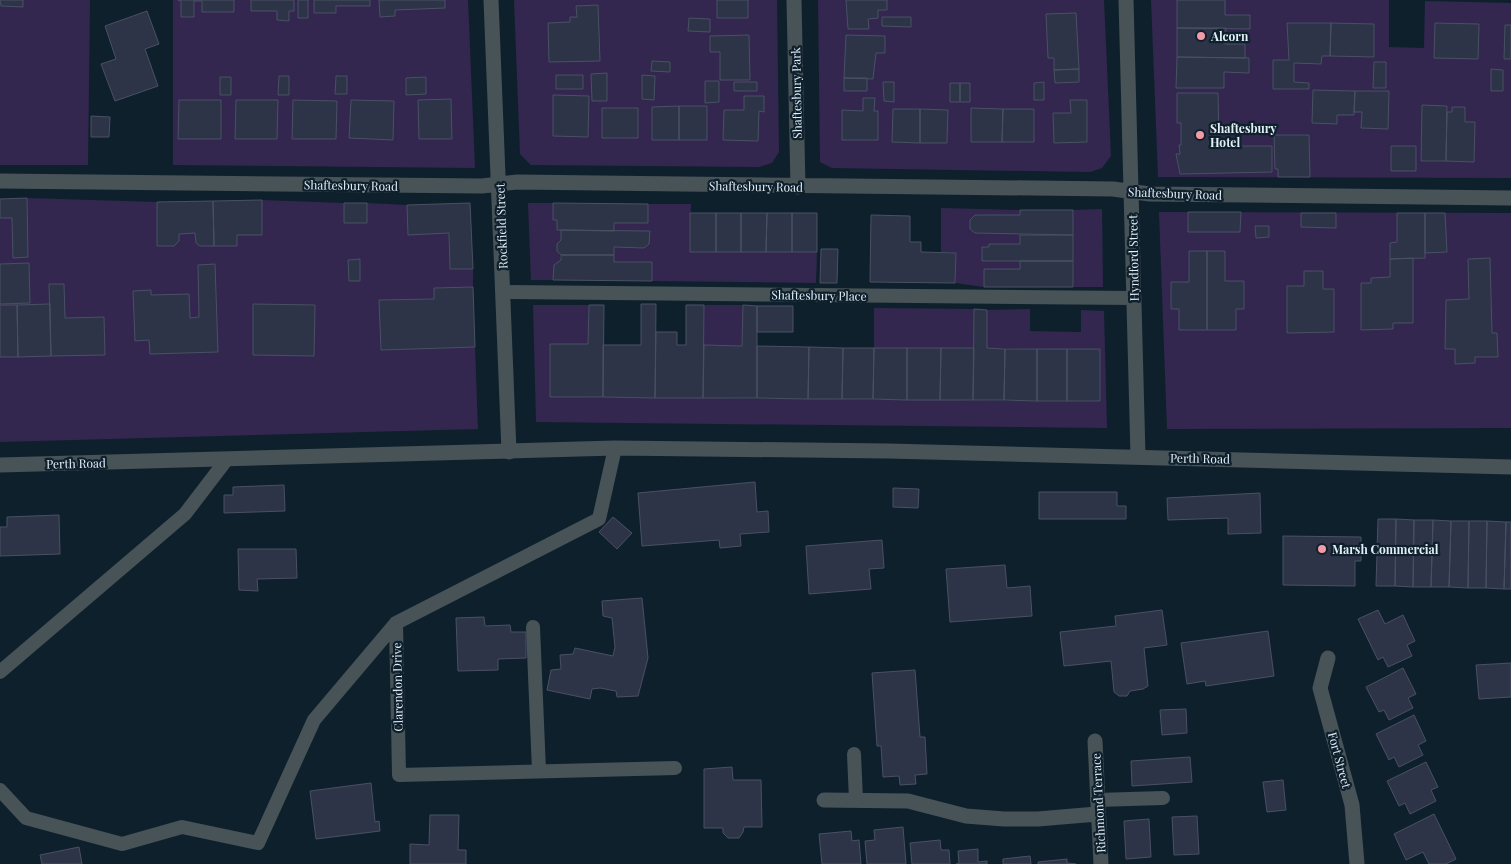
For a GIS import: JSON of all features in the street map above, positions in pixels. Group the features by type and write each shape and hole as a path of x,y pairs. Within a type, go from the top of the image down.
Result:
{"street":[{"name":"Rockfield Street","path":"491,0 500,184 509,452"},
{"name":"Shaftesbury Park","path":"794,0 798,187"},
{"name":"Hyndford Street","path":"1126,0 1138,456"},
{"name":"Shaftesbury Road","path":"0,181 482,186 517,182 798,187 1113,189 1132,192 1511,198"},
{"name":"Perth Road","path":"0,464 615,448 1138,456 1511,467"},
{"name":"Fort Street","path":"1328,658 1320,688 1352,805 1357,864"},
{"name":"Richmond Terrace","path":"1095,741 1100,864"},
{"path":"824,800 908,801 966,816 1004,819 1038,819 1097,807"}],"lane":[{"name":"Shaftesbury Place","path":"504,292 1133,298"},
{"path":"0,790 26,818 122,844 182,827 258,843 314,720 396,623 598,519 615,448"},
{"path":"0,672 185,514 227,459"},
{"name":"Clarendon Drive","path":"396,623 399,775 675,768"},
{"path":"533,627 539,771"},
{"path":"854,754 856,800"},
{"path":"1097,807 1163,798"}],"shaded area":[{"path":"0,0 90,0 88,165 0,165"},
{"path":"173,0 468,0 475,168 173,165"},
{"path":"514,0 777,0 779,152 772,163 759,167 531,165 520,154"},
{"path":"818,0 1104,0 1111,156 1102,168 1090,172 832,168 820,162"},
{"path":"1151,0 1389,0 1389,47 1424,48 1425,1 1511,3 1511,178 1158,177"},
{"path":"27,198 157,202 158,246 174,246 179,241 179,234 195,233 196,243 200,246 237,235 262,235 262,200 344,203 345,223 367,223 367,203 407,205 449,233 450,269 473,269 473,287 434,288 434,299 380,300 381,350 475,347 478,429 0,442 0,199"},
{"path":"528,203 553,203 553,220 557,220 557,230 561,230 561,240 557,244 561,260 554,265 553,280 531,280"},
{"path":"648,204 691,204 690,252 817,252 816,283 652,281 652,263 614,262 614,247 644,248 649,244 649,231 614,231 614,223 647,223"},
{"path":"941,208 1020,210 1020,215 975,215 970,220 970,229 975,233 1020,233 1020,244 989,244 989,247 983,247 982,261 1020,261 1020,269 984,287 955,283 956,253 941,252"},
{"path":"1102,209 1103,287 1073,287 1073,210"},
{"path":"1159,212 1511,213 1511,428 1167,429"},
{"path":"533,305 589,305 588,344 550,344 550,397 1099,401 1100,350 987,348 987,310 1030,309 1030,331 1081,332 1081,310 1104,311 1107,428 536,422"},
{"path":"704,305 743,305 742,346 704,345"},
{"path":"874,308 974,309 974,348 874,348"}],"building":[{"path":"0,0 23,0 23,7 1,6"},
{"path":"178,0 234,0 234,12 202,12 202,1 194,1 194,17 181,17 181,1"},
{"path":"251,0 294,0 294,11 289,11 289,21 277,20 277,11 251,11"},
{"path":"298,0 308,0 308,18 298,18"},
{"path":"314,0 370,0 370,6 336,6 336,13 314,13"},
{"path":"379,0 445,0 445,8 395,10 395,16 380,17"},
{"path":"717,0 748,0 748,18 717,18"},
{"path":"846,0 887,0 887,10 878,10 878,18 868,19 869,29 848,29"},
{"path":"1177,0 1225,0 1225,15 1250,15 1250,29 1177,28"},
{"path":"598,5 600,61 549,62 548,23 570,22 570,17 577,17 576,6"},
{"path":"147,11 159,44 145,49 158,86 115,101 101,64 116,59 105,26"},
{"path":"1076,13 1079,69 1054,70 1054,58 1048,58 1046,14"},
{"path":"882,17 911,17 911,27 882,26"},
{"path":"689,18 710,19 710,32 688,31"},
{"path":"1287,23 1331,23 1330,56 1322,56 1321,64 1294,63 1294,82 1309,83 1309,89 1273,89 1273,60 1289,60"},
{"path":"1331,23 1374,24 1374,57 1330,56"},
{"path":"1435,23 1479,24 1478,59 1434,58"},
{"path":"1505,25 1511,25 1511,59 1504,59"},
{"name":"Alcorn","path":"1177,28 1226,28 1225,44 1245,44 1245,58 1177,57"},
{"path":"749,35 750,80 720,80 720,52 710,52 710,36"},
{"path":"846,35 885,36 885,53 876,53 873,79 844,78"},
{"path":"1177,57 1249,58 1249,73 1224,72 1224,88 1176,88"},
{"path":"652,61 670,62 670,72 651,71"},
{"path":"1374,62 1386,62 1386,88 1373,88"},
{"path":"1079,69 1079,82 1055,83 1054,70"},
{"path":"1491,69 1503,70 1503,91 1491,91"},
{"path":"607,73 607,101 592,101 591,74"},
{"path":"556,75 583,75 583,89 556,89"},
{"path":"642,75 655,76 654,100 642,99"},
{"path":"279,76 289,76 289,95 278,95"},
{"path":"336,76 347,76 347,94 335,94"},
{"path":"220,77 231,77 231,95 220,95"},
{"path":"426,77 426,94 406,95 406,78"},
{"path":"844,78 867,78 867,91 844,91"},
{"path":"705,81 719,81 719,102 705,103"},
{"path":"734,82 757,82 757,91 734,91"},
{"path":"883,82 894,82 894,102 884,101"},
{"path":"1044,82 1044,100 1034,100 1034,83"},
{"path":"950,83 960,83 960,102 950,102"},
{"path":"960,83 970,83 970,102 960,102"},
{"path":"1313,90 1355,91 1354,115 1337,115 1337,124 1312,123"},
{"path":"1355,91 1389,91 1388,129 1361,128 1362,112 1354,112"},
{"name":"Shaftesbury Hotel","path":"1177,93 1218,93 1219,143 1234,143 1234,146 1272,146 1272,172 1180,174 1176,154 1180,154 1179,145 1181,145 1181,123 1177,123"},
{"path":"553,95 589,96 588,137 553,136"},
{"path":"744,96 764,96 764,112 759,111 758,141 723,140 724,110 744,110"},
{"path":"863,98 875,98 874,111 878,111 878,140 842,140 842,110 863,111"},
{"path":"451,99 452,139 419,139 418,100"},
{"path":"179,100 221,100 221,139 178,139"},
{"path":"236,100 278,100 277,139 235,139"},
{"path":"293,100 337,101 336,139 292,139"},
{"path":"351,100 394,101 393,140 349,138"},
{"path":"1070,100 1087,100 1087,142 1054,143 1053,113 1071,113"},
{"path":"1422,105 1447,106 1446,161 1421,161"},
{"path":"679,106 707,106 707,140 679,140"},
{"path":"679,106 679,140 652,140 652,107"},
{"path":"1452,107 1465,107 1465,122 1475,122 1474,162 1446,161 1447,112 1452,112"},
{"path":"602,108 638,108 638,138 602,138"},
{"path":"971,108 1003,109 1002,142 971,142"},
{"path":"893,109 920,109 920,143 892,142"},
{"path":"920,109 948,110 947,143 920,143"},
{"path":"1003,109 1034,109 1034,142 1002,142"},
{"path":"91,116 110,117 109,137 91,137"},
{"path":"1274,135 1309,135 1310,177 1278,177 1278,169 1275,169"},
{"path":"1391,146 1416,146 1416,171 1391,171"},
{"path":"27,198 28,257 13,258 12,218 0,218 0,199"},
{"path":"262,200 262,235 237,235 237,246 214,246 213,201"},
{"path":"213,201 214,246 200,246 196,243 195,233 179,234 179,241 174,246 157,246 157,202"},
{"path":"344,203 367,203 367,223 344,223"},
{"path":"470,203 473,269 450,269 449,233 408,235 407,205"},
{"path":"553,203 648,204 648,223 614,223 614,231 557,230 557,220 553,220"},
{"path":"1020,210 1073,210 1073,235 975,233 970,229 970,220 975,215 1020,215"},
{"path":"1188,212 1241,212 1240,232 1188,232"},
{"path":"690,213 716,213 716,252 690,252"},
{"path":"716,213 741,213 741,252 716,252"},
{"path":"741,213 767,213 766,252 741,252"},
{"path":"767,213 792,213 792,252 766,252"},
{"path":"792,213 817,213 817,252 792,252"},
{"path":"1301,213 1336,213 1336,228 1301,227"},
{"path":"1397,213 1425,213 1425,258 1390,259 1390,243 1397,242"},
{"path":"1425,213 1445,213 1447,252 1425,253"},
{"path":"871,215 910,216 910,242 921,242 921,252 956,253 955,283 870,282"},
{"path":"1255,226 1269,226 1269,237 1256,238"},
{"path":"561,230 650,231 649,244 644,248 614,247 614,255 561,255 557,251 557,244 561,240"},
{"path":"1020,235 1073,235 1073,261 982,261 982,247 989,247 989,244 1020,244"},
{"path":"821,249 838,249 837,283 820,283"},
{"path":"1189,251 1207,251 1207,330 1179,330 1179,309 1171,309 1171,282 1189,282"},
{"path":"1207,251 1225,251 1225,281 1244,281 1244,309 1236,309 1236,330 1207,330"},
{"path":"561,255 614,255 614,262 652,262 652,281 553,280 554,265 561,260"},
{"path":"1413,258 1413,323 1393,323 1393,329 1361,330 1361,283 1371,283 1371,278 1390,277 1390,259"},
{"path":"1490,258 1492,333 1497,333 1498,357 1475,357 1475,363 1455,364 1455,349 1445,349 1446,300 1469,299 1468,259"},
{"path":"360,259 360,281 349,281 348,260"},
{"path":"1020,261 1073,261 1073,287 984,287 984,269 1020,269"},
{"path":"29,263 30,303 0,304 0,264"},
{"path":"215,264 218,352 150,354 149,340 135,341 133,291 151,290 151,295 189,294 190,318 199,317 198,265"},
{"path":"1304,271 1323,271 1323,289 1334,289 1334,332 1287,333 1287,286 1304,286"},
{"path":"49,284 64,284 65,318 104,317 105,355 51,356"},
{"path":"473,287 475,347 381,350 379,300 434,299 434,288"},
{"path":"50,304 51,356 18,357 17,305"},
{"path":"253,304 315,305 314,356 253,355"},
{"path":"641,304 656,304 655,398 603,397 603,345 641,345"},
{"path":"0,305 17,305 18,357 0,357"},
{"path":"589,305 604,305 603,397 550,397 550,344 588,344"},
{"path":"686,305 704,305 703,398 655,398 656,332 677,332 677,345 686,345"},
{"path":"743,305 757,306 757,398 703,398 704,345 742,346"},
{"path":"757,306 793,306 793,332 757,332"},
{"path":"974,309 987,310 987,348 1005,349 1004,400 973,400"},
{"path":"757,346 809,347 808,399 757,398"},
{"path":"809,347 843,348 842,399 808,399"},
{"path":"843,348 874,348 873,399 842,399"},
{"path":"874,348 907,348 907,400 873,399"},
{"path":"907,348 941,348 940,400 907,400"},
{"path":"941,348 974,348 973,400 940,400"},
{"path":"1005,349 1037,349 1037,401 1004,400"},
{"path":"1037,349 1067,349 1067,401 1037,401"},
{"path":"1067,349 1100,349 1100,401 1067,401"},
{"path":"755,482 757,512 768,511 769,532 740,534 741,546 720,548 719,540 642,546 638,493"},
{"path":"284,485 285,511 224,513 224,495 233,495 233,487"},
{"path":"893,488 919,489 918,508 893,507"},
{"path":"1039,492 1117,492 1117,506 1126,506 1126,519 1039,519"},
{"path":"1260,493 1261,533 1228,534 1228,518 1168,520 1167,498"},
{"path":"59,515 60,554 0,556 0,527 7,527 7,517"},
{"path":"613,517 632,533 617,549 599,532"},
{"path":"1378,519 1396,519 1395,586 1376,586"},
{"path":"1396,519 1414,520 1413,587 1395,586"},
{"path":"1414,520 1433,520 1431,587 1413,587"},
{"path":"1433,520 1451,521 1449,587 1431,587"},
{"path":"1451,521 1469,521 1468,588 1449,587"},
{"path":"1469,521 1487,521 1486,588 1468,588"},
{"path":"1487,521 1506,522 1504,589 1486,588"},
{"path":"1506,522 1511,522 1511,589 1504,589"},
{"name":"Marsh Commercial","path":"1283,536 1361,537 1361,561 1355,561 1355,586 1283,585"},
{"path":"882,540 884,568 869,569 871,589 809,594 806,546"},
{"path":"238,549 296,549 297,578 257,579 258,591 239,590"},
{"path":"1005,565 1007,588 1030,586 1032,616 950,622 946,569"},
{"path":"642,598 648,658 638,696 617,697 616,691 600,688 592,689 590,699 547,690 551,670 561,669 560,655 573,654 575,648 613,656 615,647 612,618 603,616 602,601"},
{"path":"1162,610 1167,645 1144,648 1148,686 1143,689 1130,691 1127,696 1119,696 1114,692 1111,661 1064,666 1060,632 1116,626 1115,616"},
{"path":"1378,610 1385,624 1403,615 1415,641 1407,645 1412,656 1388,667 1383,657 1378,660 1358,619"},
{"path":"484,617 485,626 510,625 511,632 526,632 526,658 498,659 498,670 458,671 456,618"},
{"path":"1268,631 1274,676 1206,686 1205,681 1187,684 1181,643"},
{"path":"1511,663 1511,697 1479,699 1476,665"},
{"path":"1403,668 1416,694 1408,698 1413,708 1389,720 1384,710 1379,712 1366,687"},
{"path":"915,670 920,737 925,737 927,774 915,775 916,784 900,785 899,776 883,777 881,746 877,746 872,673"},
{"path":"1186,709 1187,733 1162,735 1160,710"},
{"path":"1414,715 1426,741 1418,745 1423,755 1399,767 1394,757 1389,760 1376,734"},
{"path":"1190,757 1192,782 1132,786 1131,761"},
{"path":"1426,762 1438,787 1431,790 1436,801 1410,814 1405,803 1399,806 1387,781"},
{"path":"732,767 733,780 761,780 762,827 744,827 739,838 728,838 723,833 723,828 704,828 704,769"},
{"path":"1283,780 1286,810 1267,812 1263,782"},
{"path":"371,783 375,822 379,821 380,831 316,839 310,791"},
{"path":"1434,814 1456,859 1446,864 1429,864 1423,852 1406,860 1394,834"},
{"path":"430,815 459,815 458,850 466,850 466,864 410,864 410,844 429,845"},
{"path":"1197,816 1199,854 1174,855 1172,817"},
{"path":"1149,819 1151,857 1126,859 1124,821"},
{"path":"903,827 906,864 867,864 865,841 875,840 874,830"},
{"path":"851,831 852,841 859,840 861,864 822,864 819,834"},
{"path":"940,840 941,850 949,850 950,864 912,864 910,843"},
{"path":"79,847 82,864 42,864 40,855"},
{"path":"978,849 978,862 987,861 987,864 959,864 958,851"},
{"path":"1030,856 1031,864 1003,864 1003,859"},
{"path":"1067,859 1067,863 1076,864 1038,864 1038,862"}],"place":[{"name":"Alcorn","path":"1201,36"},
{"name":"Shaftesbury Hotel","path":"1200,135"},
{"name":"Marsh Commercial","path":"1322,549"}]}
